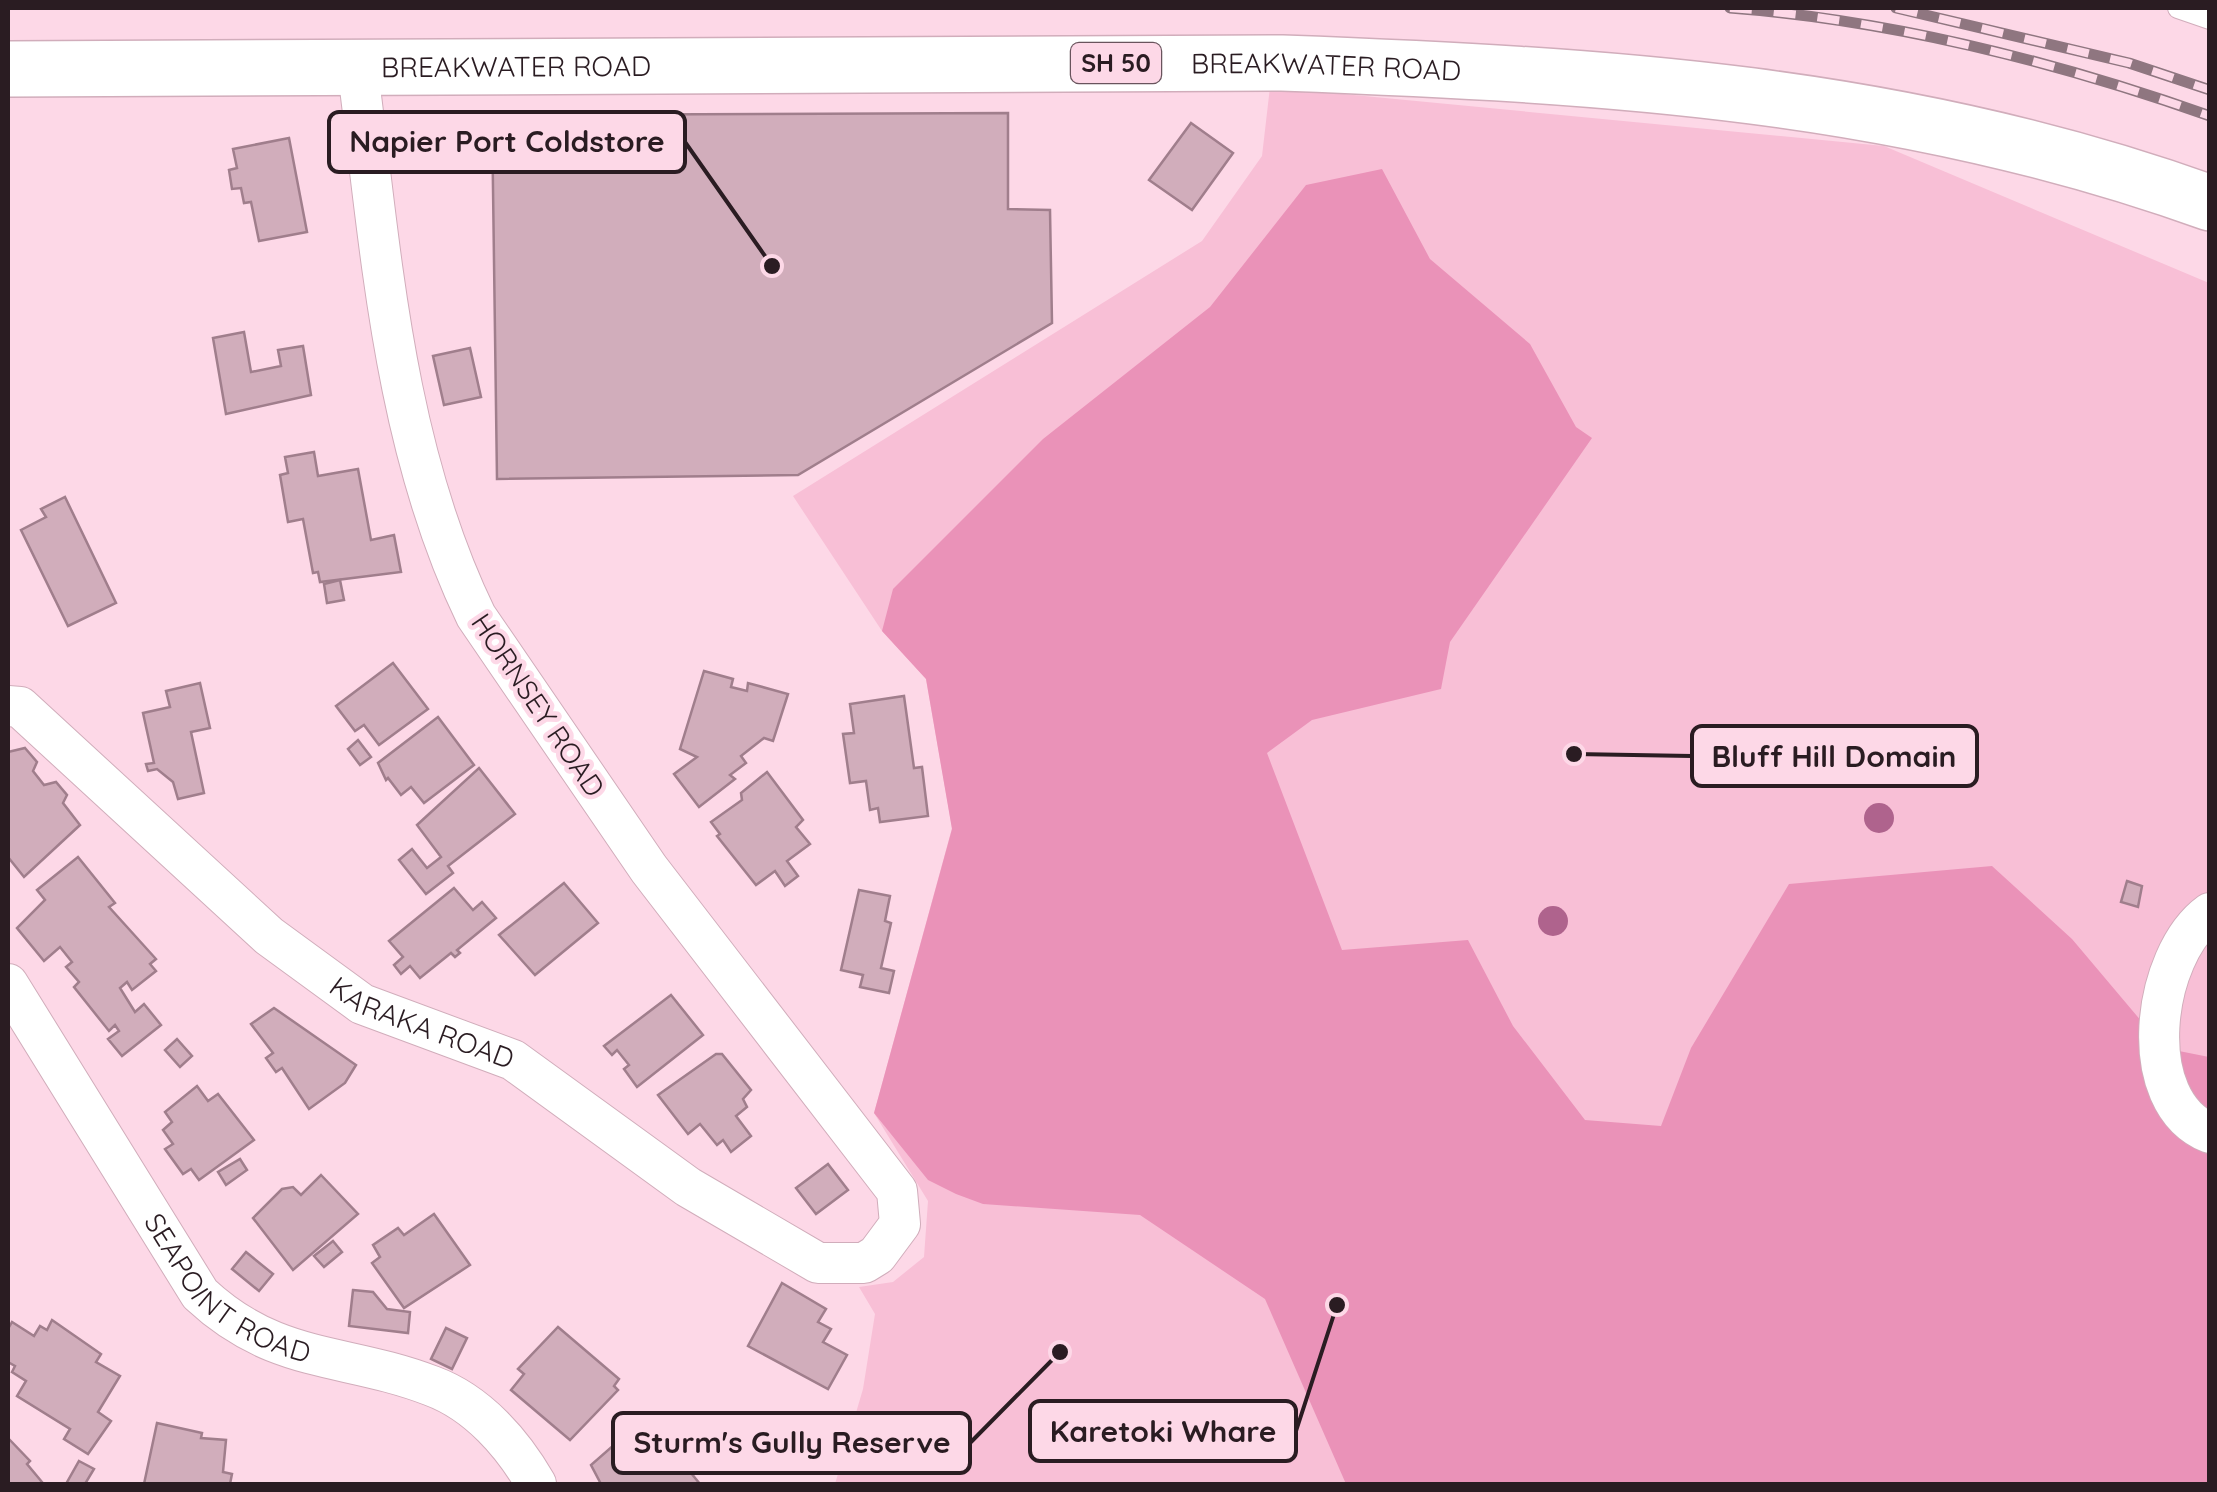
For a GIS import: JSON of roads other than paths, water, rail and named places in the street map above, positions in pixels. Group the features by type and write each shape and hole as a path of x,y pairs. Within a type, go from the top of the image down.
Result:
{"highway":[{"name":"BREAKWATER ROAD","path":"8,69 357,64 1282,63 1654,82 1786,97 1912,119 2029,146 2210,203"}],"street":[{"name":"HORNSEY ROAD","path":"357,64 383,272 420,471 458,578 484,628 650,869 897,1191 900,1224 877,1255"},
{"name":"KARAKA ROAD","path":"8,706 20,707 269,936 362,1004 513,1060 688,1186 818,1263 848,1266 877,1255"},
{"path":"2210,913 2183,937 2173,959 2160,1044 2163,1076 2175,1105 2194,1127 2210,1133"},
{"name":"SEAPOINT ROAD","path":"8,984 200,1294 231,1323 270,1342 432,1386 461,1402 488,1421 522,1460 536,1484"}],"lane":[{"path":"2178,8 2210,19"}],"railway":[{"path":"1730,8 1851,22 1973,46 2093,78 2210,116"},
{"path":"1896,8 2129,63 2210,90"}],"place":[{"name":"Napier Port Coldstore","path":"772,266"},
{"name":"Bluff Hill Domain","path":"1574,754"},
{"name":"Karetoki Whare","path":"1337,1305"},
{"name":"Sturm's Gully Reserve","path":"1060,1352"}]}
